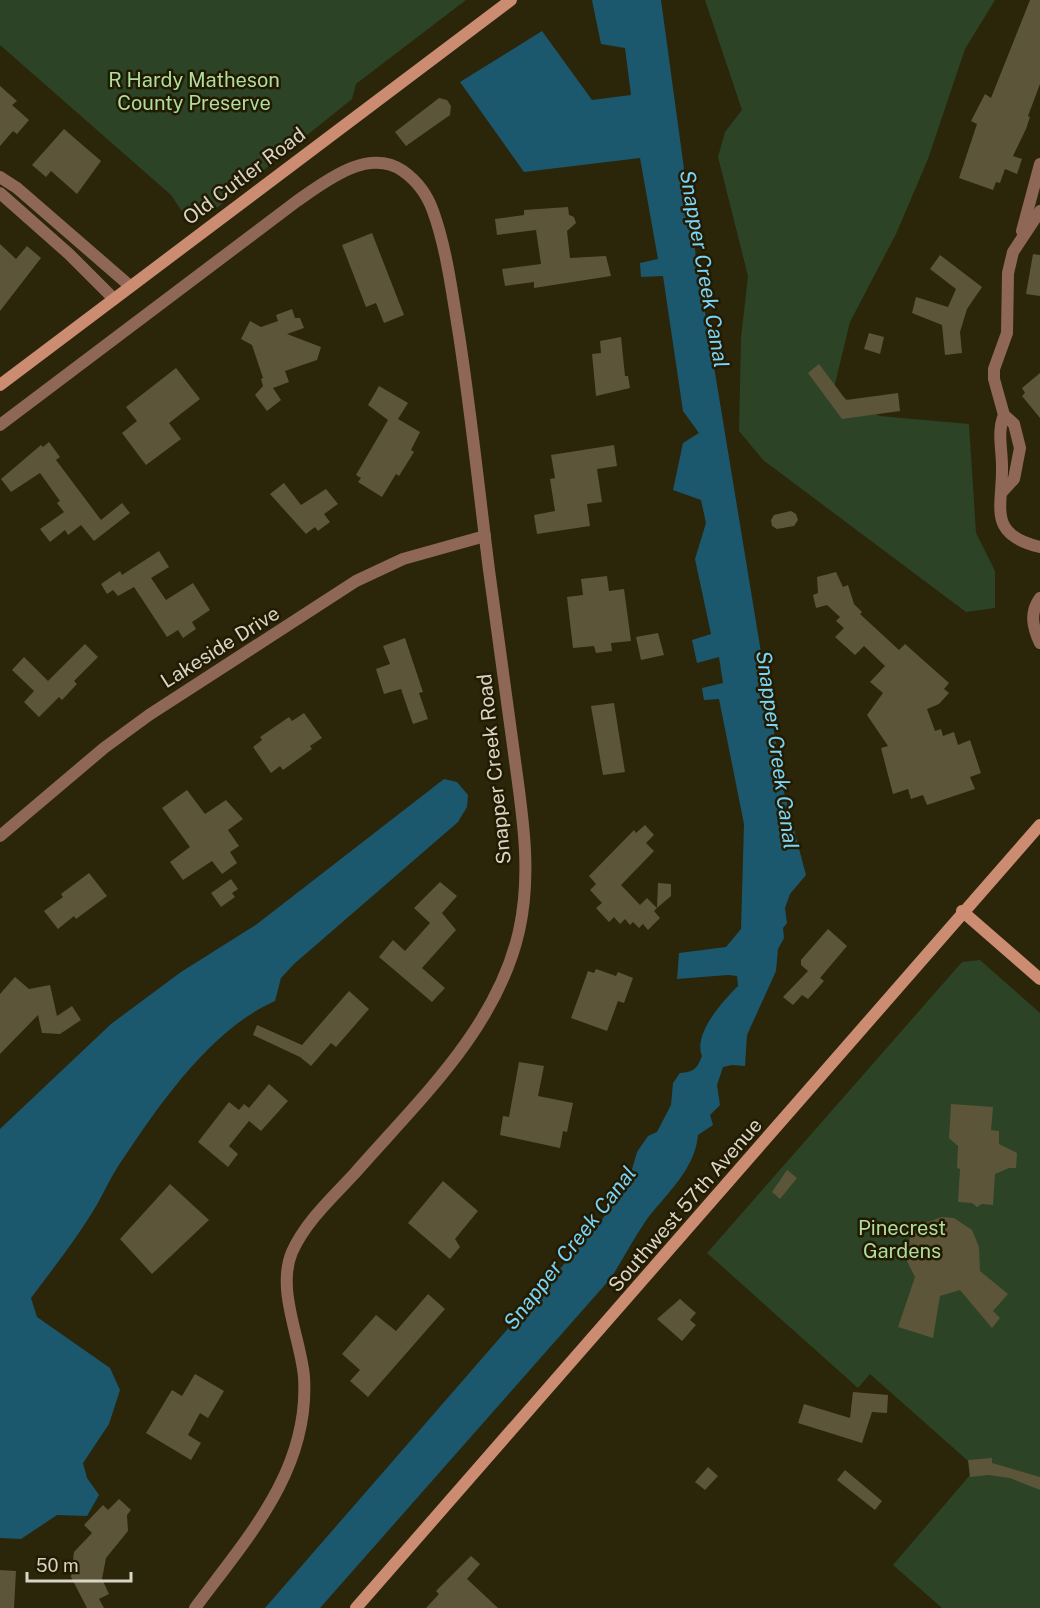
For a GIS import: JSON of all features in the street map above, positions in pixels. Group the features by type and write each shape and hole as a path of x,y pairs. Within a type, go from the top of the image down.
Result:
{"main road":[{"name":"Old Cutler Road","path":"0,384 511,0"},
{"name":"Southwest 57th Avenue","path":"356,1608 771,1135 962,910 1040,825"},
{"path":"962,910 1040,979"}],"street":[{"name":"Snapper Creek Road","path":"0,425 310,191 365,163 375,161 391,164 413,178 425,193 437,224 450,276 524,829 525,887 517,938 499,992 474,1032 314,1218 294,1249 288,1265 288,1284 304,1378 303,1421 298,1445 281,1485 195,1608"},
{"path":"1002,492 1014,479 1020,448 1014,424 1004,415 994,379 994,369 1007,333 1008,273 1040,164"},
{"path":"0,177 17,188 130,286"},
{"path":"0,193 47,234 114,299"},
{"path":"1020,238 1040,211"},
{"path":"47,234 57,223"},
{"path":"1004,415 1000,425 1002,492 999,514 1004,525 1022,541 1040,547"},
{"name":"Lakeside Drive","path":"0,836 104,748 148,716 356,581 403,559 485,536"},
{"path":"1040,598 1033,615 1034,628 1040,643"}],"green space":[{"name":"R Hardy Matheson County Preserve","path":"0,0 466,0 356,84 352,99 218,207 183,213 171,195 0,45"},
{"path":"705,0 995,0 965,49 928,159 896,234 850,322 833,392 880,416 969,424 976,533 995,571 995,608 966,612 763,460 739,431 741,338 748,276 718,157 725,132 742,110"},
{"name":"Pinecrest Gardens","path":"980,960 1040,1013 1040,1608 942,1608 893,1565 976,1468 870,1374 858,1388 707,1253 962,962"}],"water":[{"name":"Snapper Creek Canal","path":"592,0 661,0 696,257 784,792 806,875 790,894 785,908 787,923 783,928 784,938 778,949 776,971 747,1035 745,1066 723,1067 717,1085 720,1105 710,1115 713,1125 698,1135 692,1159 686,1169 672,1190 647,1219 611,1278 320,1608 265,1608 599,1224 629,1180 637,1152 648,1136 657,1132 671,1105 673,1083 680,1073 692,1071 697,1067 702,1056 700,1047 705,1028 717,1009 738,986 737,976 677,979 679,953 726,947 741,929 744,824 719,699 704,700 702,688 723,683 719,657 697,663 692,640 711,634 695,559 706,523 701,500 673,490 683,443 699,433 683,411 663,276 641,277 640,263 658,259 640,158 524,172 460,82 542,31 592,100 631,95 625,48 601,44"},
{"path":"444,779 457,782 468,795 467,807 458,822 294,964 281,978 275,1001 251,1014 228,1031 186,1073 132,1145 83,1227 31,1298 37,1317 110,1368 120,1390 109,1424 83,1463 87,1478 99,1495 87,1516 57,1515 21,1539 0,1538 0,1129 111,1024 181,972 257,924"}],"building":[{"path":"1030,0 1040,0 1040,84 1028,116 1030,117 1026,129 1013,156 1022,159 1017,174 1005,169 1000,183 996,182 993,190 959,178 977,124 971,121 985,94 991,98"},
{"path":"0,86 17,101 12,105 29,120 17,134 13,131 0,146"},
{"path":"439,98 447,100 451,106 450,115 406,146 395,132"},
{"path":"64,129 101,161 77,194 51,171 46,177 32,165"},
{"path":"568,207 569,215 574,217 576,223 567,231 570,258 606,256 611,276 534,288 534,282 505,286 502,269 541,264 536,230 497,235 495,219 524,215 524,210"},
{"path":"372,233 404,315 384,323 376,303 366,307 342,245"},
{"path":"0,244 16,259 27,246 41,258 0,311"},
{"path":"1033,254 1040,255 1040,296 1026,294"},
{"path":"940,255 982,287 967,309 960,332 962,353 945,355 942,325 912,313 916,297 948,307 956,289 930,269"},
{"path":"292,309 295,318 300,318 304,328 287,334 321,347 317,360 285,371 289,382 273,388 281,400 267,411 255,395 263,386 261,379 263,378 252,345 241,339 250,321 261,327 278,321 276,315"},
{"path":"869,333 884,337 880,354 864,349"},
{"path":"621,337 625,376 628,376 630,388 596,396 592,354 601,353 600,341"},
{"path":"819,364 846,400 898,393 900,411 842,419 808,373"},
{"path":"176,368 200,399 169,423 181,439 146,465 122,433 137,421 126,407"},
{"path":"1040,373 1040,418 1022,396 1025,393 1022,388"},
{"path":"379,386 408,403 398,419 420,432 411,450 414,452 399,476 396,474 382,497 358,482 361,478 356,475 388,420 368,405"},
{"path":"49,442 60,457 56,460 101,520 122,503 130,513 94,541 81,525 68,535 65,530 50,542 40,529 64,512 57,503 60,501 40,473 11,492 1,479 41,445 43,447"},
{"path":"614,445 617,466 597,469 602,502 587,504 590,526 537,534 534,515 555,511 550,479 555,478 551,455"},
{"path":"284,483 301,505 326,489 338,504 324,514 330,522 318,531 315,527 306,534 270,494"},
{"path":"791,511 796,514 798,520 794,526 777,529 772,526 771,520 774,515"},
{"path":"159,551 169,567 151,578 166,600 193,583 210,610 192,622 196,629 183,638 178,630 167,637 134,587 118,596 113,590 107,594 101,584 120,571 122,575"},
{"path":"836,572 843,587 848,585 854,604 862,612 860,614 899,650 905,644 949,683 944,689 949,693 939,704 927,709 935,731 941,729 943,736 954,732 958,745 970,740 981,773 970,777 975,789 927,805 923,795 911,799 908,789 893,794 881,748 888,746 867,715 883,693 870,682 885,666 864,646 855,655 835,637 844,628 836,621 840,617 827,605 816,608 813,595 818,593 817,577"},
{"path":"607,576 609,591 624,589 631,641 611,643 612,651 596,653 594,646 573,648 567,597 583,595 581,579"},
{"path":"658,633 664,655 641,660 636,637"},
{"path":"405,638 423,692 419,693 428,719 413,724 401,689 384,694 376,669 390,664 383,646"},
{"path":"85,644 98,657 74,681 77,684 62,700 59,697 39,717 24,702 34,691 12,670 24,657 48,681"},
{"path":"614,703 625,772 603,775 591,706"},
{"path":"304,713 322,738 310,746 312,749 283,770 280,766 271,773 253,747 262,740 260,737 289,717 292,721"},
{"path":"187,790 205,814 226,800 243,819 228,830 239,846 230,852 237,863 222,874 212,861 183,880 170,862 190,847 162,808"},
{"path":"645,825 654,835 646,843 654,851 621,885 640,905 647,898 657,908 654,911 660,918 648,930 643,924 639,928 633,922 630,925 625,919 620,924 614,917 609,922 596,908 602,903 590,890 596,884 589,876 634,830 636,833"},
{"path":"89,873 107,896 76,919 74,916 58,929 44,911 63,897 61,894"},
{"path":"231,879 238,889 232,893 235,897 221,907 211,893"},
{"path":"440,882 457,896 442,913 456,930 422,968 445,988 432,1002 379,957 393,940 405,951 430,923 414,908"},
{"path":"658,883 671,884 671,896 657,908"},
{"path":"828,929 847,946 820,978 824,981 808,999 802,995 793,1005 783,997 808,971 801,965 801,960"},
{"path":"596,969 616,976 618,972 633,978 624,1003 618,1001 607,1031 571,1018 588,971 594,973"},
{"path":"15,977 29,989 50,985 57,1016 72,1006 81,1020 60,1034 42,1033 38,1015 0,1054 0,994"},
{"path":"349,991 369,1009 336,1047 331,1043 311,1066 300,1057 253,1035 257,1025 302,1045"},
{"path":"519,1062 544,1066 538,1096 573,1103 567,1132 563,1131 560,1148 500,1135 503,1116 509,1117"},
{"path":"269,1084 288,1101 261,1131 249,1121 229,1146 238,1154 228,1167 198,1142 229,1102 239,1110 244,1104 249,1108"},
{"path":"951,1104 993,1107 991,1130 999,1131 999,1144 1017,1153 1016,1168 1009,1168 995,1174 993,1205 982,1204 977,1207 972,1203 958,1202 960,1169 957,1168 958,1146 949,1138"},
{"path":"787,1170 797,1178 780,1199 772,1192"},
{"path":"443,1181 478,1211 455,1239 460,1247 450,1259 408,1223"},
{"path":"170,1184 209,1220 152,1274 120,1239"},
{"path":"942,1217 954,1218 972,1230 979,1247 980,1271 1008,1294 993,1311 1000,1318 992,1328 960,1290 940,1296 933,1338 898,1327 915,1277 907,1261 910,1237 922,1224"},
{"path":"428,1294 445,1309 368,1397 350,1381 360,1370 342,1354 376,1315 396,1331"},
{"path":"680,1299 696,1313 690,1320 696,1325 682,1341 657,1319"},
{"path":"195,1374 224,1391 208,1418 200,1413 188,1435 201,1443 191,1460 146,1433 172,1390 182,1396"},
{"path":"853,1392 888,1395 887,1413 872,1412 862,1443 798,1423 804,1404 850,1418"},
{"path":"992,1458 992,1463 1040,1477 1040,1490 1010,1478 988,1475 970,1477 968,1460"},
{"path":"708,1467 718,1476 705,1490 695,1482"},
{"path":"845,1470 882,1501 875,1510 837,1480"},
{"path":"119,1499 131,1510 127,1515 128,1531 106,1558 102,1579 109,1594 99,1599 104,1608 87,1608 71,1577 74,1552 92,1533 84,1525 103,1505 108,1510"},
{"path":"471,1556 480,1564 467,1579 498,1608 426,1608 439,1594 436,1591"},
{"path":"0,1570 16,1571 14,1608 0,1608"}]}
